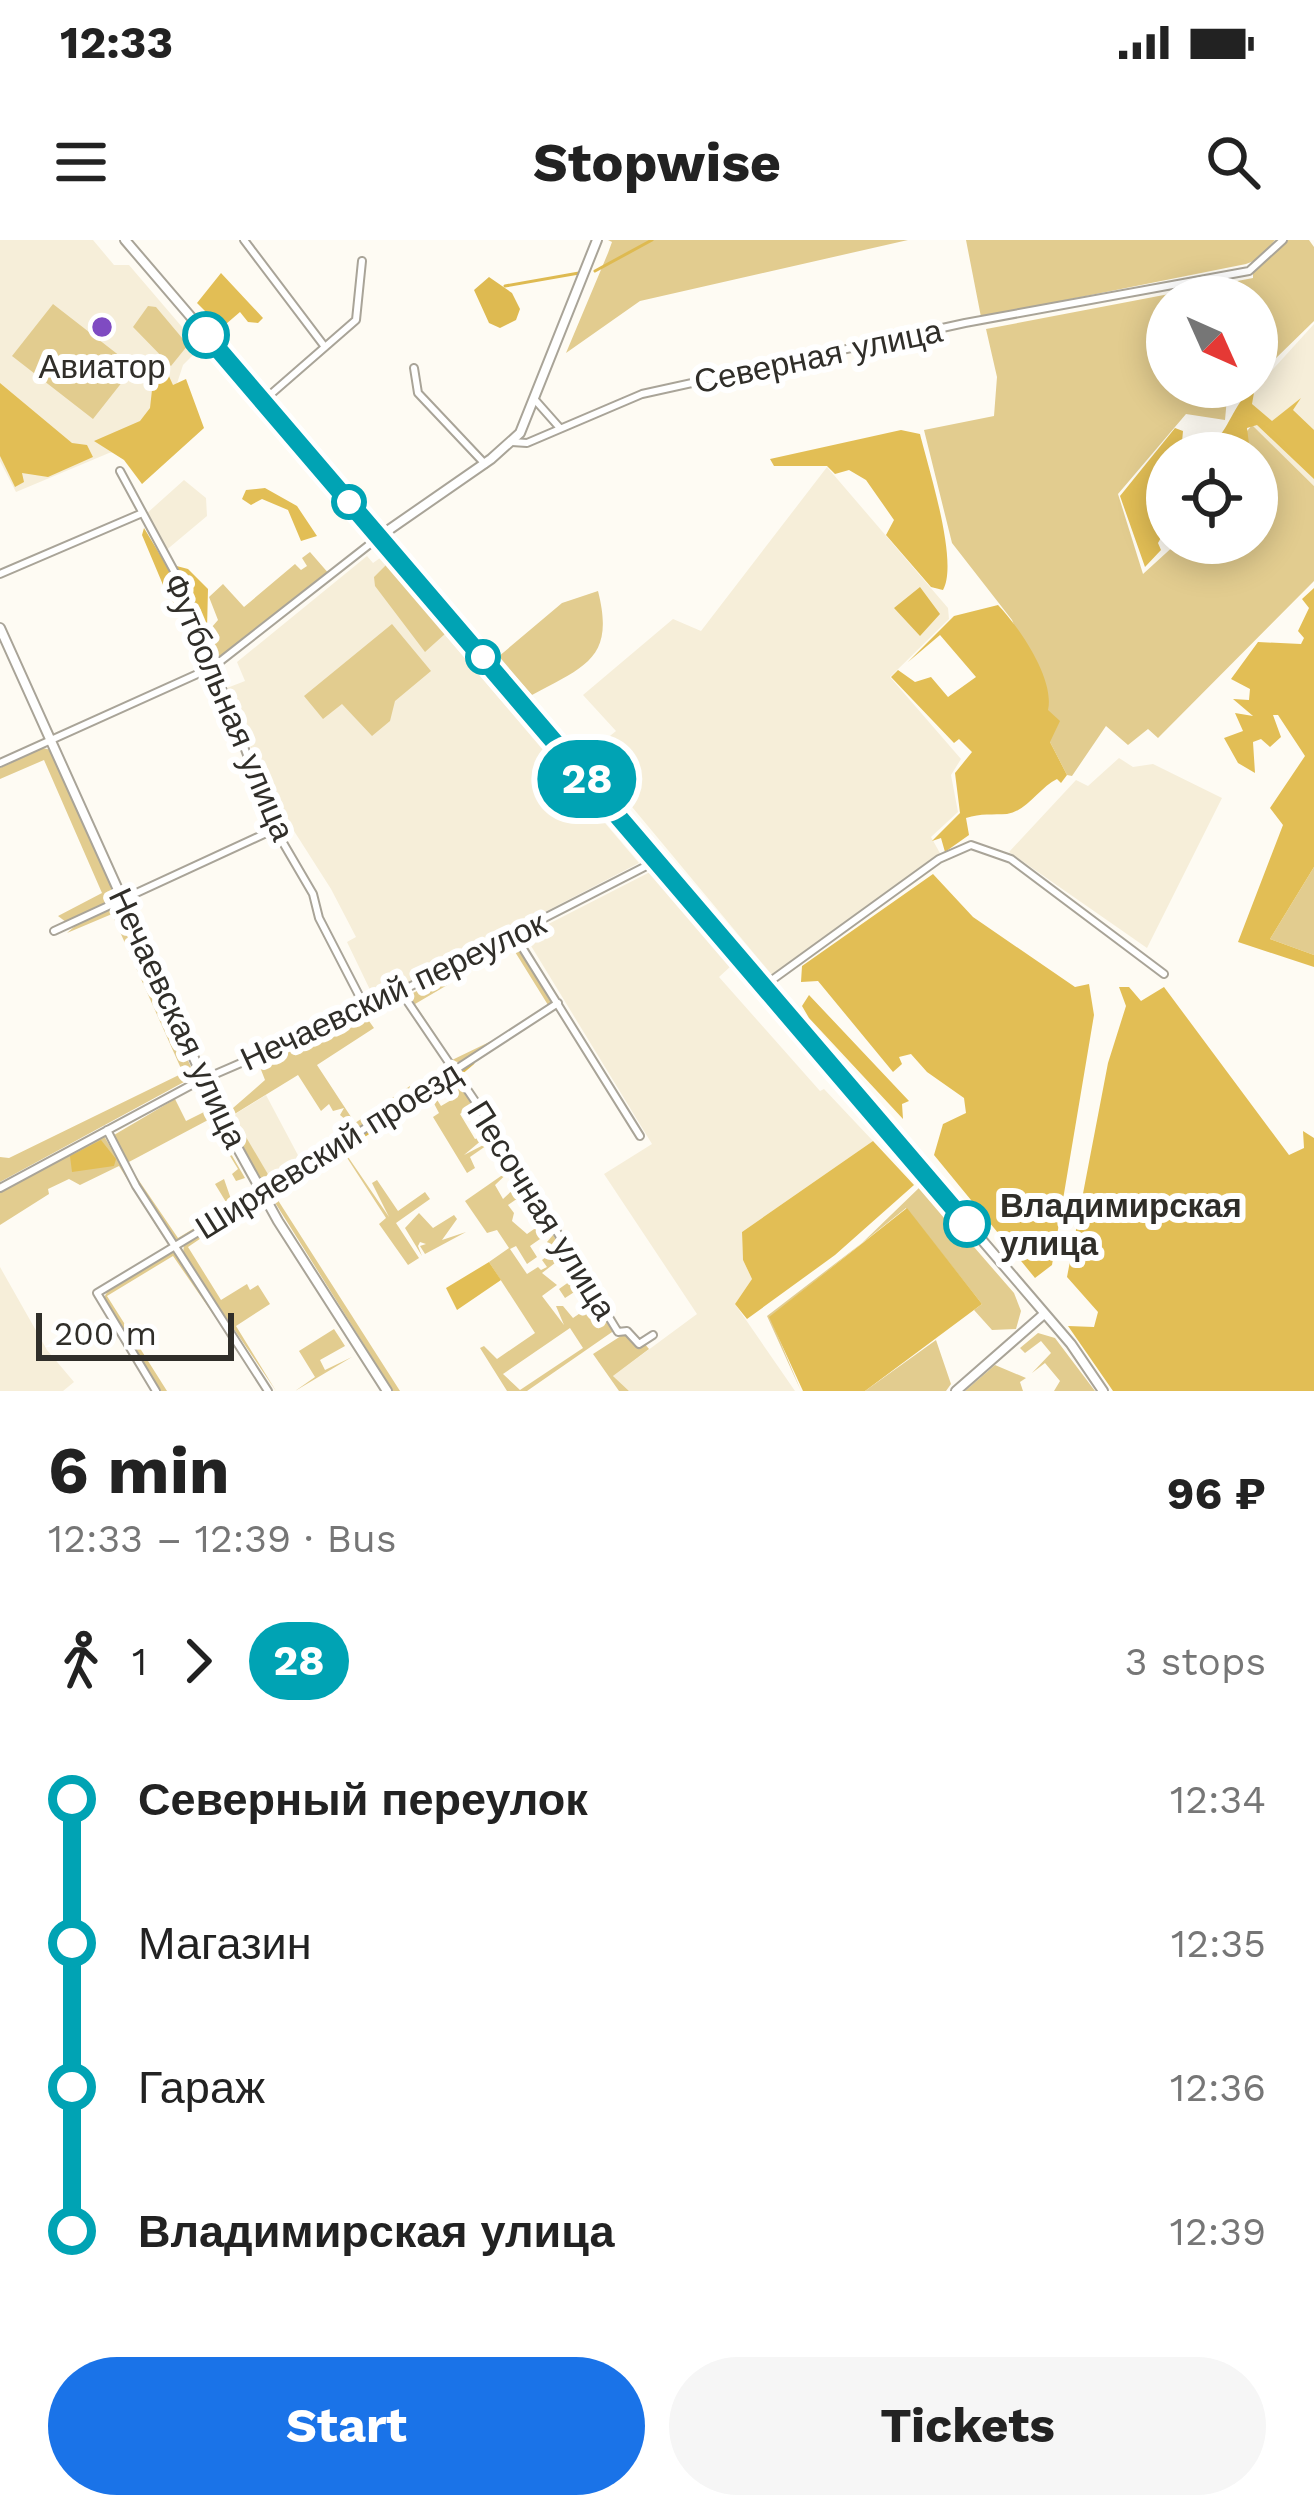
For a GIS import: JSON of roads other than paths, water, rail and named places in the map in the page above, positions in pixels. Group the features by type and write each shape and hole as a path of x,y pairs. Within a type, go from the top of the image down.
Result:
{"street":[{"path":"125,240 1044,1314 1103,1391"},
{"path":"244,240 325,347"},
{"path":"512,442 536,401 597,240"},
{"name":"Северная улица","path":"379,537 512,442 527,443 642,394 977,321 1250,271 1282,240"},
{"path":"263,401 356,320 362,261"},
{"path":"414,368 418,393 484,464"},
{"path":"536,401 559,427"},
{"name":"Футбольная улица","path":"120,471 186,592 275,829 303,874 366,1010"},
{"path":"0,574 140,514"},
{"path":"0,763 213,667 379,537"},
{"name":"Нечаевская улица","path":"0,628 262,1193 387,1391"},
{"path":"54,931 275,829"},
{"path":"765,986 946,855 971,845 1011,859 1164,974"},
{"name":"Нечаевский переулок","path":"0,1188 205,1078 366,1010 658,860"},
{"path":"515,936 640,1136"},
{"name":"Песочная улица","path":"401,992 618,1333 627,1331 640,1344 653,1335"},
{"name":"Ширяевский проезд","path":"156,1391 97,1293 558,1003"},
{"path":"107,1130 268,1391"},
{"path":"956,1391 1044,1314"}],"waterway":[{"path":"595,271 652,240"},
{"path":"505,286 579,273"},
{"path":"461,1073 473,1063"},
{"path":"446,1083 455,1078"},
{"path":"430,1094 439,1088"},
{"path":"394,1116 424,1098"},
{"path":"351,1144 390,1119"}],"place":[{"name":"Авиатор","path":"102,327"},
{"name":"Владимирская улица","path":"967,1224"}]}
